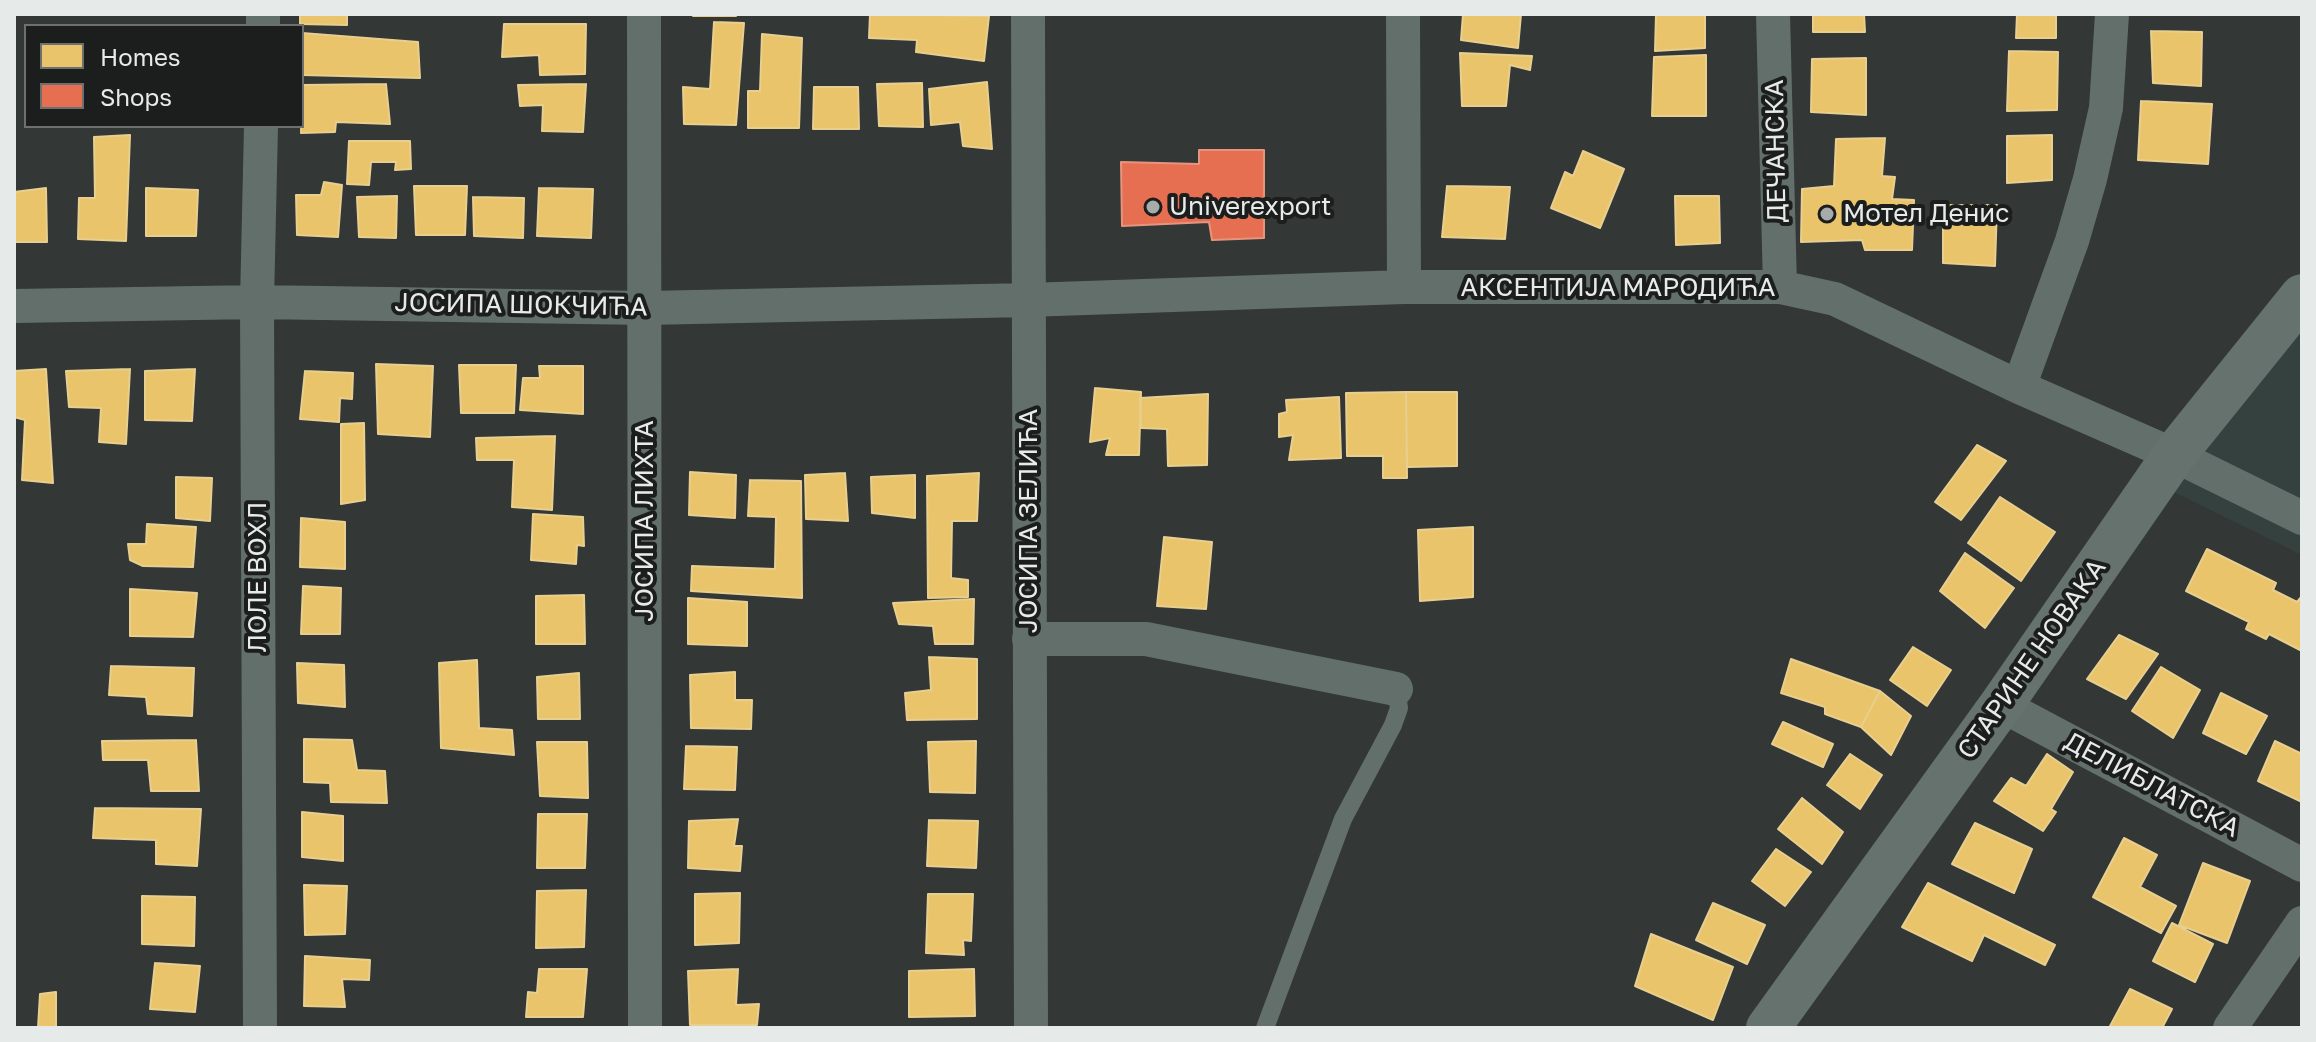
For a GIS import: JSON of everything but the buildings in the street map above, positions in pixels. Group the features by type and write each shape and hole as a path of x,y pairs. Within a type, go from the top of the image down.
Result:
{"street":[{"name":"ЈОСИПА ЛИХТА","path":"644,14 645,1028"},
{"name":"ЈОСИПА ЗЕЛИЋА","path":"1028,14 1031,1028"},
{"path":"1403,14 1404,287"},
{"name":"ДЕЧАНСКА","path":"1773,14 1780,287"},
{"path":"2019,387 2072,241 2090,179 2106,108 2112,14"},
{"name":"ЛОЛЕ ВОХЛ","path":"260,1028 257,302 261,128"},
{"name":"АКСЕНТИЈА МАРОДИЋА","path":"1028,300 1404,287 1780,287 1835,299 2019,387 2174,455 2302,518"},
{"name":"СТАРИНЕ НОВАКА","path":"1768,1028 2001,705 2174,455 2302,296"},
{"name":"ЈОСИПА ШОКЧИЋА","path":"14,306 257,302 646,308 1028,300"},
{"path":"1029,639 1146,639 1396,689"},
{"name":"ДЕЛИБЛАТСКА","path":"2001,705 2302,865"},
{"path":"2230,1028 2302,923"}],"lane":[{"path":"1265,1028 1343,819 1393,725 1399,708 1396,689"}],"shaded area":[{"path":"2302,290 2302,555 2168,489"}],"place":[{"name":"Univerexport","path":"1153,207"},
{"name":"Мотел Денис","path":"1827,214"}]}
